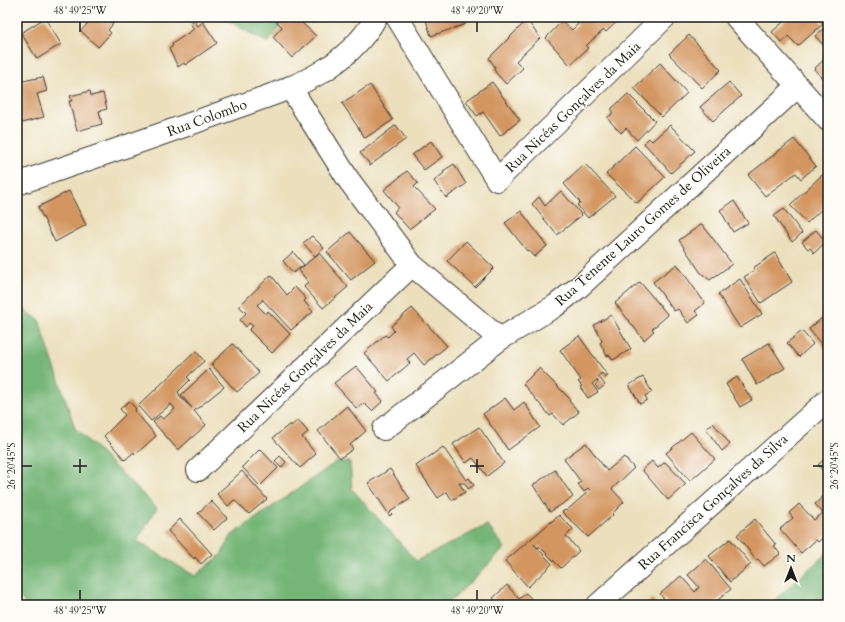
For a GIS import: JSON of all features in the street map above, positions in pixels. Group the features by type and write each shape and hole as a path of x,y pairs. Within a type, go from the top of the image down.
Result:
{"street":[{"name":"Rua Colombo","path":"17,184 192,124 290,87 319,74 356,45 370,28 376,17"},
{"name":"Rua Nicéas Gonçalves da Maia","path":"397,17 497,180 665,17"},
{"path":"736,17 828,120"},
{"name":"Rua Tenente Lauro Gomes de Oliveira","path":"384,429 500,339 555,306 579,287 798,86"},
{"path":"290,87 348,179 412,265 500,339"},
{"name":"Rua Nicéas Gonçalves da Maia","path":"198,470 412,265"},
{"name":"Rua Francisca Gonçalves da Silva","path":"598,605 828,400"}],"green space":[{"path":"221,17 286,17 268,43"},
{"path":"17,305 39,320 75,428 157,508 137,541 195,576 221,555 232,535 336,462 350,462 352,489 416,561 487,525 505,548 447,605 26,605 17,593"},
{"path":"828,552 828,605 769,605"}],"building":[{"path":"93,17 105,17 113,24 108,30 111,33 98,47 81,31"},
{"path":"276,17 303,17 300,21 316,36 292,58 273,37 282,27 274,19"},
{"path":"305,17 319,17 313,23"},
{"path":"425,17 464,17 466,24 431,36"},
{"path":"582,17 616,17 619,20 606,32 604,30 592,40 586,46 588,48 570,65 546,38 562,21 572,30 578,24 576,21"},
{"path":"789,17 823,17 820,20 823,24 798,46 788,36 782,43 772,32"},
{"path":"45,18 61,44 37,59 21,33"},
{"path":"527,20 540,38 516,61 523,68 506,84 496,73 494,69 495,67 489,58"},
{"path":"194,21 198,26 203,22 217,43 185,65 184,63 178,67 169,49 173,46 172,44 194,29 190,23"},
{"path":"825,27 828,30 828,50 815,36"},
{"path":"689,35 721,70 702,88 669,54"},
{"path":"828,56 828,85 814,69"},
{"path":"660,63 687,93 662,117 634,88"},
{"path":"43,77 47,91 37,94 44,117 18,124 17,82"},
{"path":"492,82 520,120 500,136 483,112 477,116 466,101"},
{"path":"729,82 741,96 713,121 700,107"},
{"path":"370,85 393,120 365,138 342,103"},
{"path":"90,91 91,96 103,93 107,109 99,111 102,124 77,131 69,101 72,101 70,96"},
{"path":"628,94 655,121 637,140 626,128 621,133 607,118 612,114 612,108"},
{"path":"396,125 406,139 369,166 369,163 360,153"},
{"path":"670,125 695,151 671,173 644,143 649,138 652,141"},
{"path":"794,139 816,166 801,179 796,173 765,196 748,175"},
{"path":"431,141 442,157 424,170 412,155"},
{"path":"635,146 665,177 637,203 606,174"},
{"path":"454,164 466,184 446,198 434,181 444,173 443,171"},
{"path":"585,164 615,196 588,218 577,205 580,202 564,184"},
{"path":"407,171 418,183 414,187 435,209 409,229 394,212 398,207 384,190"},
{"path":"822,175 828,181 828,208 826,205 807,223 790,205"},
{"path":"69,191 86,225 55,242 38,207"},
{"path":"561,191 582,215 557,235 532,204 539,197 545,206"},
{"path":"734,201 748,223 733,232 720,210"},
{"path":"784,209 802,233 792,242 774,216"},
{"path":"521,211 547,246 534,257 528,250 527,251 505,223"},
{"path":"702,224 732,264 710,280 701,273 679,240"},
{"path":"816,230 826,242 814,253 802,242"},
{"path":"350,232 375,261 351,280 327,252"},
{"path":"312,236 324,248 315,256 303,243"},
{"path":"466,241 494,268 475,287 447,261"},
{"path":"293,252 304,265 293,273 283,261"},
{"path":"319,253 348,287 323,308 304,287 308,282 299,270"},
{"path":"775,253 792,282 761,303 744,277 755,270 753,268"},
{"path":"677,264 705,303 695,311 699,315 688,323 678,309 674,311 653,282"},
{"path":"271,275 287,295 295,287 306,299 304,301 313,312 291,330 263,300 257,305 266,314 268,311 290,334 272,353 249,330 253,326 249,323 246,327 240,320 246,313 239,306"},
{"path":"740,279 762,314 740,328 718,294"},
{"path":"640,282 668,315 652,329 654,331 644,340 615,303"},
{"path":"412,308 447,346 424,365 414,353 407,359 410,363 389,381 364,353 385,335 388,337 394,331 391,326"},
{"path":"828,313 828,353 809,329"},
{"path":"611,315 631,349 613,360 609,355 607,356 600,343 602,341 594,325"},
{"path":"802,331 813,344 799,357 787,343"},
{"path":"579,336 608,376 605,378 602,373 598,376 605,385 599,390 595,385 598,382 597,380 592,384 598,392 588,398 580,387 582,386 578,382 581,380 560,350"},
{"path":"769,343 785,368 757,385 742,359"},
{"path":"233,344 259,373 237,392 211,364"},
{"path":"196,351 204,361 187,377 190,380 178,392 180,395 179,396 192,408 181,395 209,369 224,387 194,411 206,425 178,450 153,422 160,416 163,419 175,409 171,404 151,421 138,406"},
{"path":"356,366 378,392 376,393 383,401 372,411 364,403 357,409 334,383"},
{"path":"539,368 570,399 569,401 579,412 563,425 553,414 550,416 523,384"},
{"path":"643,377 652,392 645,396 647,400 640,404 629,385"},
{"path":"737,377 752,400 740,407 726,384"},
{"path":"505,398 514,410 524,402 540,427 508,450 483,414"},
{"path":"129,401 136,409 135,411 156,436 135,455 134,452 125,460 104,436 125,415 120,409"},
{"path":"347,406 366,431 350,445 353,449 340,458 318,431"},
{"path":"298,420 308,432 302,437 316,454 300,468 273,438 290,424 291,426"},
{"path":"713,423 730,444 722,451 706,429"},
{"path":"479,427 504,463 487,476 473,458 466,463 453,444"},
{"path":"691,432 715,459 690,481 666,453"},
{"path":"586,443 607,471 624,457 634,468 612,489 624,502 612,514 613,515 588,537 562,512 565,510 566,511 590,490 588,488 584,492 578,484 581,482 564,459"},
{"path":"443,447 466,480 469,478 474,485 468,489 465,483 459,483 465,492 452,500 447,492 438,498 416,466"},
{"path":"260,449 278,468 260,486 242,467"},
{"path":"280,456 286,462 281,468 275,461"},
{"path":"828,456 828,476 818,465"},
{"path":"652,461 658,468 665,462 686,484 668,500 642,470"},
{"path":"390,469 410,499 390,512 392,514 390,516 368,483"},
{"path":"555,470 573,497 550,512 533,485"},
{"path":"242,471 267,499 249,514 234,500 228,506 217,494"},
{"path":"827,493 828,536 827,534 818,542 816,540 801,553 780,529 793,518 789,513 799,504 814,520 823,513 815,504"},
{"path":"211,501 227,518 214,530 198,513"},
{"path":"559,515 573,529 566,536 579,551 561,568 539,546 538,548 534,544 552,564 528,587 505,561"},
{"path":"180,519 212,554 201,564 195,557 194,559 168,531"},
{"path":"755,519 776,545 774,546 780,554 764,566 758,559 756,560 737,535"},
{"path":"730,539 751,564 730,582 709,556"},
{"path":"706,559 731,589 712,605 669,605 660,594 681,576 695,592 699,587 688,575"},
{"path":"507,585 519,599 526,593 537,605 496,605 497,602 493,598"},
{"path":"652,599 657,605 646,605"}]}
